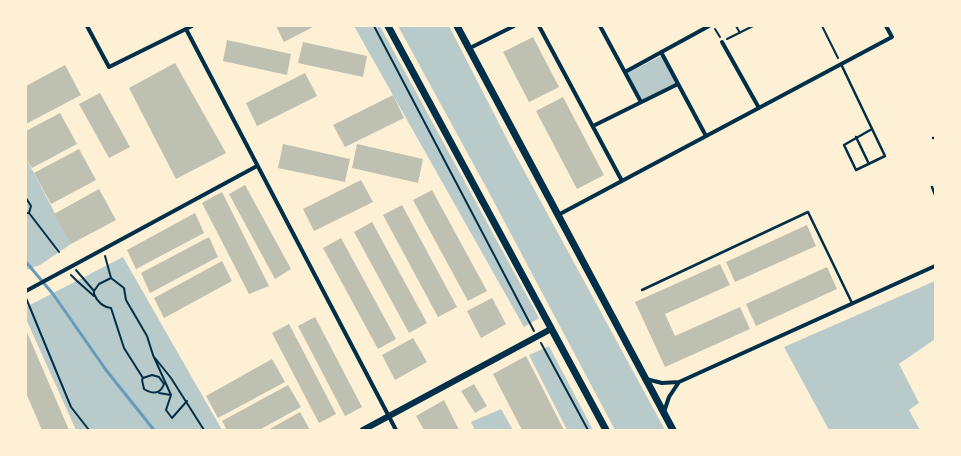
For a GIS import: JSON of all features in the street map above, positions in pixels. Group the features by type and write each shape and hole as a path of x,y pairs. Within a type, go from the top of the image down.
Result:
{"main road":[{"path":"388,26 606,430"},
{"path":"457,26 673,430"}],"street":[{"path":"87,26 109,67 192,26"},
{"path":"468,49 514,26"},
{"path":"539,26 622,181"},
{"path":"600,26 641,102"},
{"path":"625,72 709,26"},
{"path":"558,215 892,37 886,26"},
{"path":"186,29 396,430"},
{"path":"722,42 759,108"},
{"path":"661,52 706,136"},
{"path":"593,126 678,84"},
{"path":"26,291 257,166"},
{"path":"646,379 662,383 679,382 935,266"},
{"path":"363,430 551,329"},
{"path":"664,412 669,397 679,382"}],"lane":[{"path":"842,64 885,156 856,170 844,145 872,129"},
{"path":"856,138 869,164"},
{"path":"932,187 935,194"},
{"path":"642,290 808,212 852,303"}],"path":[{"path":"374,26 588,430"},
{"path":"714,26 722,42 753,26"},
{"path":"736,26 740,33"},
{"path":"822,26 842,64"},
{"path":"26,198 30,206 28,213 59,252"},
{"path":"104,249 111,278 124,288 126,300 147,336 153,355 172,395 166,410 172,418 187,401"},
{"path":"73,266 94,291 95,297"},
{"path":"67,269 77,282 106,308 111,308 124,348 143,378 144,389 155,394 158,392 172,395"},
{"path":"94,291 99,284 111,278"},
{"path":"26,298 71,407 89,430"},
{"path":"153,355 187,401 204,430"},
{"path":"143,378 152,375 159,378 164,384 162,389 158,392"}],"shaded area":[{"path":"354,26 380,26 539,318 524,327"},
{"path":"398,26 449,26 509,143 665,430 615,430 486,187"},
{"path":"661,56 676,83 642,100 627,73"},
{"path":"26,158 71,244 40,265 26,270"},
{"path":"123,257 222,430 76,430 26,319 26,307"},
{"path":"935,281 935,339 899,364 919,403 909,410 920,430 829,430 784,347"},
{"path":"549,346 593,430 567,430 529,355"},
{"path":"501,409 513,430 475,430 471,422"}],"building":[{"path":"276,26 315,26 284,42"},
{"path":"533,37 559,87 529,102 503,52"},
{"path":"227,40 291,54 287,75 223,61"},
{"path":"303,42 367,56 363,77 298,63"},
{"path":"175,63 226,153 176,179 129,88"},
{"path":"65,65 81,95 26,124 26,86"},
{"path":"305,73 317,96 257,126 246,103"},
{"path":"100,93 130,147 109,158 79,104"},
{"path":"393,95 404,118 345,147 333,125"},
{"path":"563,97 604,175 577,189 536,111"},
{"path":"60,113 77,144 32,168 26,158 26,131"},
{"path":"283,144 350,159 345,182 278,168"},
{"path":"357,144 423,159 418,183 352,168"},
{"path":"79,149 96,180 51,204 34,173"},
{"path":"361,180 373,202 314,231 303,209"},
{"path":"245,185 291,269 275,279 229,194"},
{"path":"99,189 116,220 71,244 54,214"},
{"path":"432,190 487,291 468,301 413,200"},
{"path":"222,192 269,286 249,294 202,203"},
{"path":"402,205 457,307 438,317 383,215"},
{"path":"195,213 204,233 136,269 127,250"},
{"path":"372,222 427,323 409,333 354,232"},
{"path":"807,225 816,246 735,282 726,262"},
{"path":"209,237 218,257 150,293 141,273"},
{"path":"341,238 396,339 378,349 323,248"},
{"path":"222,261 232,281 164,318 154,298"},
{"path":"720,264 730,285 665,314 675,336 740,307 750,329 665,367 635,302"},
{"path":"827,267 837,289 756,326 746,304"},
{"path":"492,298 506,324 481,338 467,311"},
{"path":"315,317 362,407 345,416 298,326"},
{"path":"289,324 336,414 319,423 272,333"},
{"path":"26,330 69,430 42,430 26,393"},
{"path":"413,338 427,362 395,380 382,355"},
{"path":"526,356 564,430 522,430 493,374"},
{"path":"272,359 285,382 218,418 206,396"},
{"path":"474,384 487,406 475,413 461,391"},
{"path":"288,385 301,407 259,430 227,430 222,421"},
{"path":"444,400 459,430 424,430 416,416"},
{"path":"300,412 310,430 268,430"}],"waterway":[{"path":"26,262 53,294 106,370 154,430"}]}
